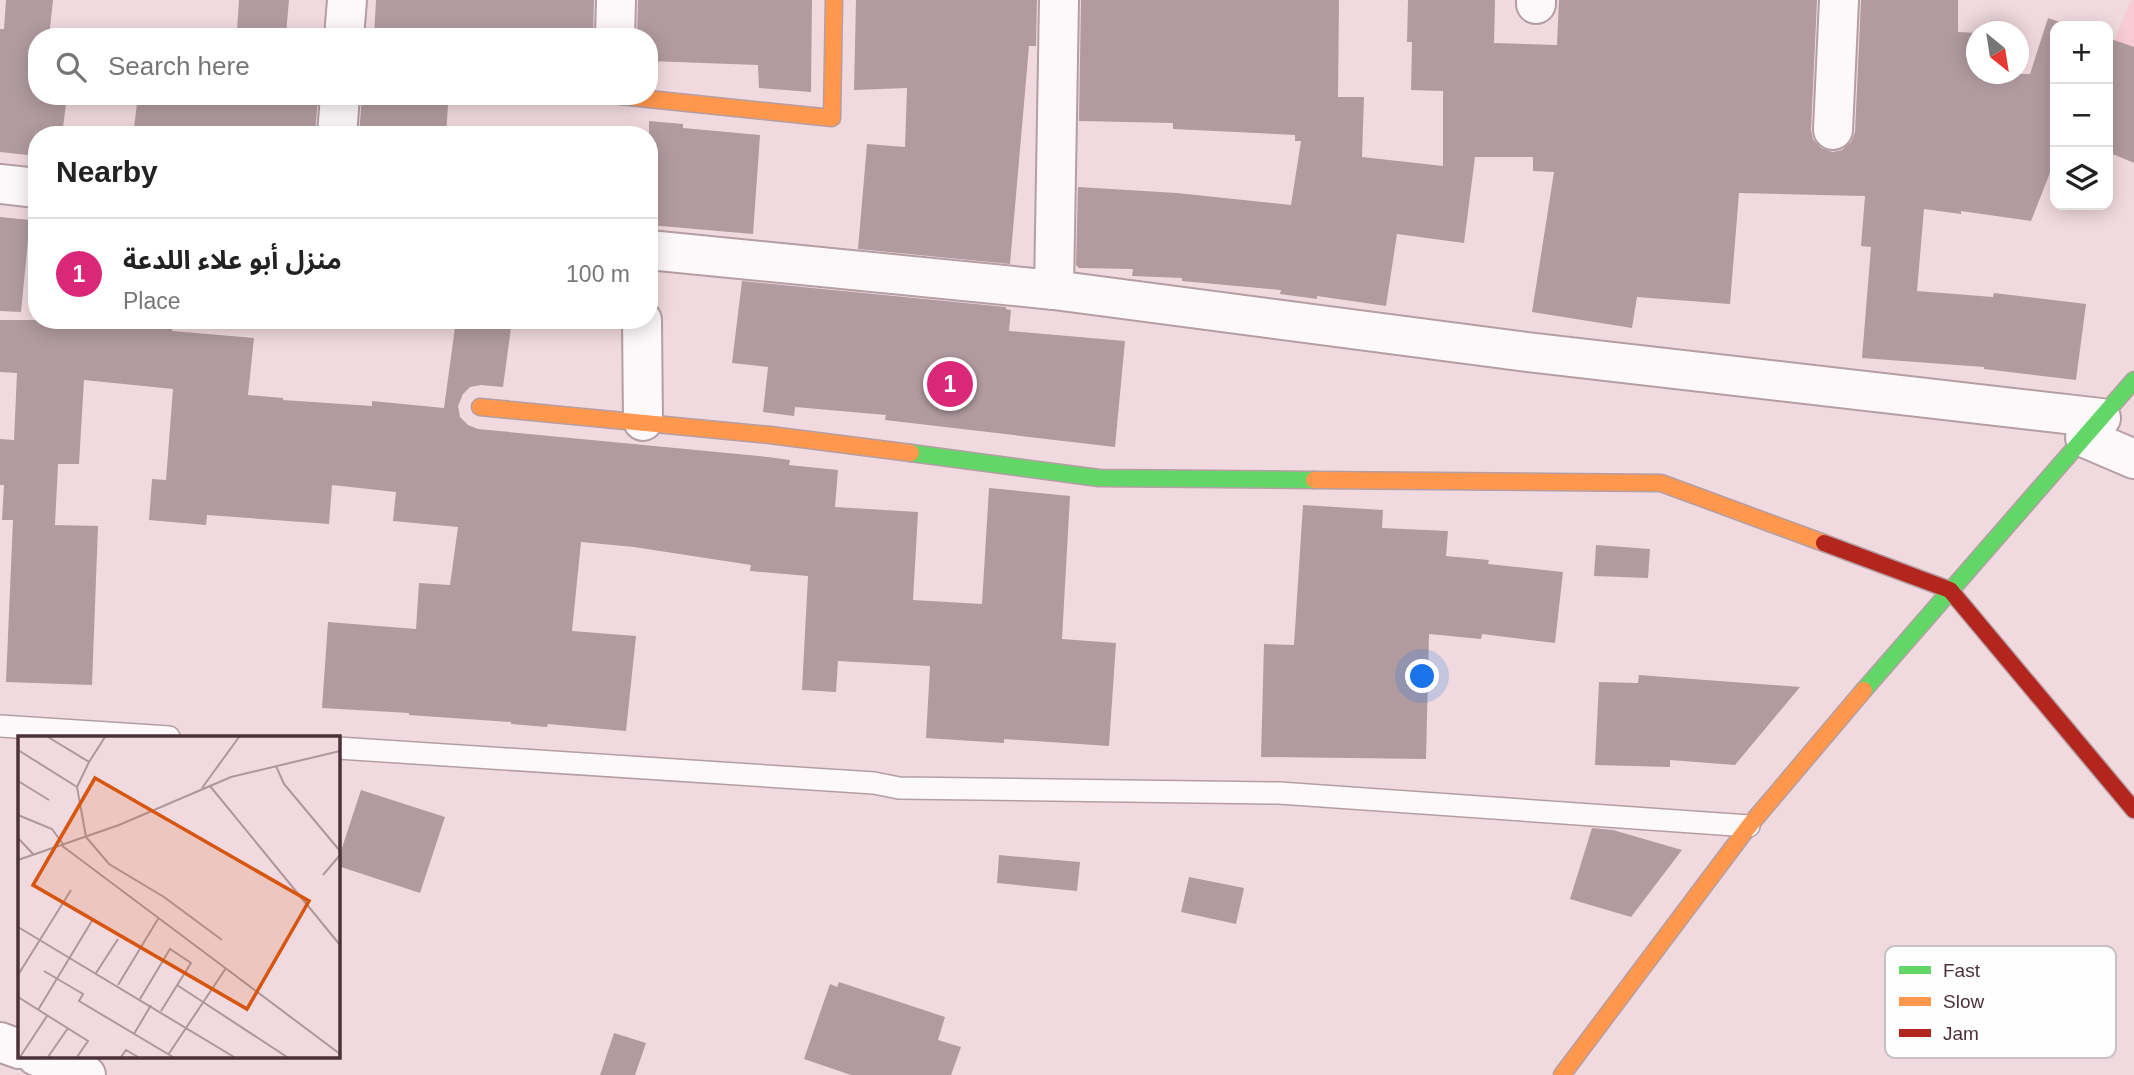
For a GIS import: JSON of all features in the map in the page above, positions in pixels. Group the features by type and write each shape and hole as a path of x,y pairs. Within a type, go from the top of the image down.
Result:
{"street":[{"path":"345,28 347,0"},
{"path":"615,28 616,0"},
{"path":"658,100 832,118 834,0"},
{"path":"1054,290 1059,0"},
{"path":"1833,130 1839,0"},
{"path":"338,126 339,105"},
{"path":"0,184 28,187"},
{"path":"658,251 1054,290 2093,428 2134,459"},
{"path":"642,329 643,421"},
{"path":"1562,1075 1749,826 2134,380"},
{"path":"480,407 770,435 1098,478 1661,483 1950,590 2134,810"},
{"path":"0,1042 18,1049"},
{"path":"41,1058 86,1075"}],"lane":[{"path":"0,726 154,736"},
{"path":"340,748 874,783 899,788 1279,793 1749,826"}],"shaded area":[{"path":"2131,0 2134,0 2134,70 2113,54 2113,45"}],"building":[{"path":"6,0 53,0 50,28 28,28 28,105 66,105 63,126 28,126 28,155 0,152 0,29 4,29"},
{"path":"239,0 289,0 287,28 237,28"},
{"path":"376,0 594,0 593,28 374,28"},
{"path":"638,0 812,0 811,92 759,88 758,65 658,61 658,28 637,28"},
{"path":"856,0 1037,0 1036,46 1029,46 1010,264 858,249 867,144 905,147 907,88 854,90"},
{"path":"1081,0 1339,0 1338,97 1364,97 1362,157 1443,166 1443,91 1411,90 1412,42 1407,42 1408,0 1495,0 1494,43 1557,45 1559,0 1817,0 1811,130 1813,139 1821,148 1833,152 1842,150 1851,142 1855,132 1861,0 1958,0 1958,32 1966,32 1966,84 2029,84 2029,74 2048,18 2057,21 2050,21 2050,173 2031,221 1961,211 1961,214 1924,209 1917,291 1993,297 1994,293 2086,304 2076,380 1984,367 1862,358 1871,247 1861,246 1865,196 1739,193 1730,304 1637,297 1632,328 1532,312 1554,172 1533,171 1533,157 1475,157 1464,243 1397,234 1386,306 1317,296 1317,299 1280,294 1281,290 1182,281 1182,278 1132,276 1133,269 1079,268 1076,265 1078,187 1177,193 1291,205 1301,141 1295,141 1295,135 1173,129 1173,123 1079,121"},
{"path":"2113,40 2134,47 2134,163 2113,154"},
{"path":"137,105 317,105 316,126 134,126"},
{"path":"361,105 448,105 447,126 360,126"},
{"path":"649,121 683,124 683,128 760,135 753,234 658,226 658,126 649,126"},
{"path":"0,217 28,220 21,312 0,311"},
{"path":"742,281 1006,307 1011,310 1009,331 1125,341 1115,447 885,420 886,415 795,407 794,416 763,412 768,367 732,363"},
{"path":"0,320 28,320 28,329 172,329 254,338 248,395 372,406 372,401 444,408 455,329 511,329 503,387 481,385 470,387 463,394 458,406 460,417 468,425 478,429 768,457 790,460 789,465 838,470 835,507 918,512 913,600 982,604 989,488 1070,496 1062,639 1116,643 1109,746 1004,739 1004,743 926,738 930,666 838,661 836,692 802,690 808,576 750,571 751,565 634,547 581,542 572,631 636,636 626,731 322,708 328,622 416,629 419,583 450,585 458,527 393,521 396,492 332,485 329,524 207,515 206,525 149,520 152,479 166,480 173,389 84,380 79,464 58,464 55,525 98,526 92,685 6,682 13,520 2,520 4,485 0,485 0,439 14,440 17,373 0,372"},
{"path":"1303,505 1383,510 1382,528 1448,531 1446,556 1489,560 1488,564 1563,572 1555,643 1482,634 1481,639 1429,634 1426,759 1261,757 1264,644 1294,645"},
{"path":"1596,545 1650,549 1648,578 1594,576"},
{"path":"1639,675 1800,687 1735,765 1670,760 1670,767 1595,765 1599,682 1638,683"},
{"path":"361,790 445,817 420,893 340,867 340,854"},
{"path":"1592,828 1613,830 1682,850 1631,917 1570,899"},
{"path":"999,855 1080,862 1077,891 997,883"},
{"path":"1189,877 1244,888 1236,924 1181,912"},
{"path":"839,982 945,1017 938,1040 961,1047 951,1075 851,1075 804,1059 830,984 837,987"},
{"path":"614,1033 646,1043 635,1075 600,1075"}],"traffic: fast":[{"path":"1864,690 2134,380"},
{"path":"911,453 1099,478 1314,480"}],"traffic: slow":[{"path":"658,100 832,118 834,0"},
{"path":"480,407 770,435 911,453"},
{"path":"1314,480 1661,483 1824,543"},
{"path":"1562,1075 1749,826 1864,690"}],"traffic: jam":[{"path":"1824,543 1950,590 2134,810"}],"place":[{"name":"منزل أبو علاء اللدعة","path":"950,384"}]}
